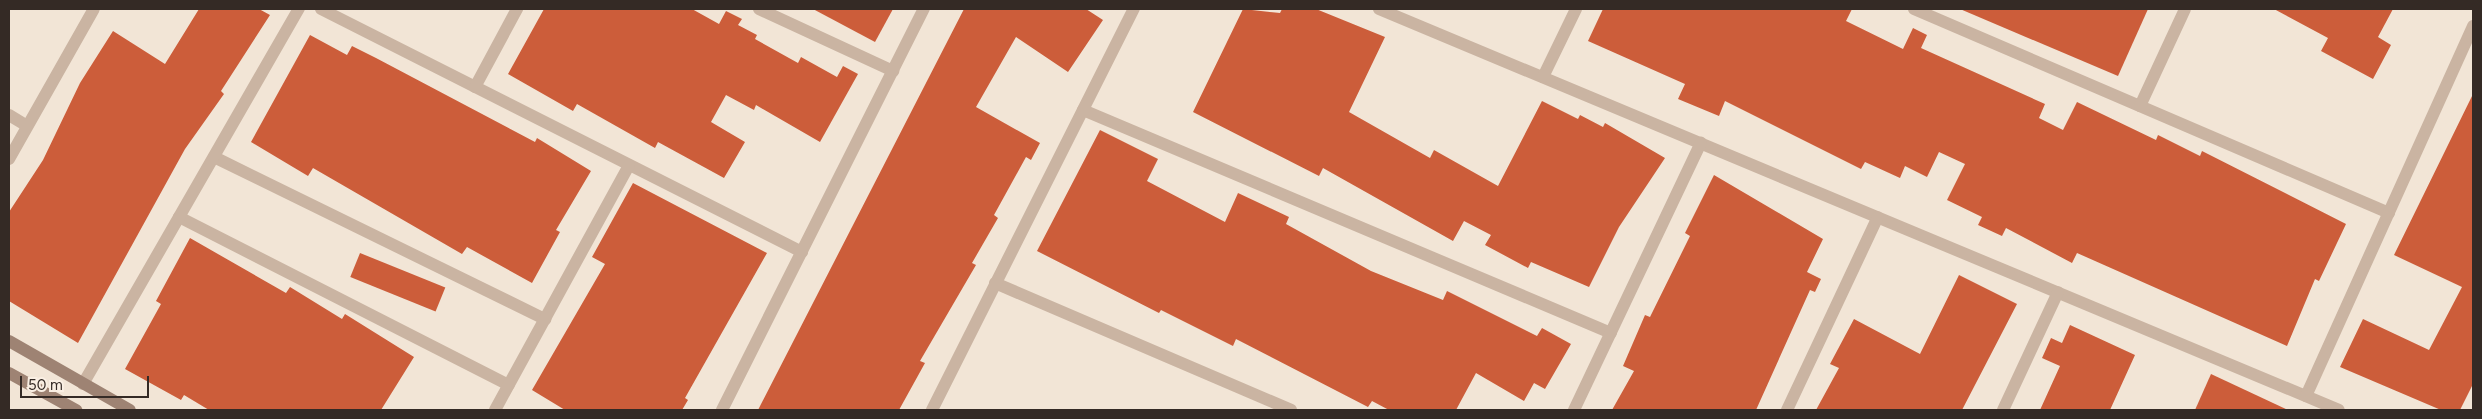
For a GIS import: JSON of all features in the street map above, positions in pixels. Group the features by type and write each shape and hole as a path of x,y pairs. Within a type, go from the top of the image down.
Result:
{"main road":[{"path":"9,341 130,410"},
{"path":"9,374 76,410"}],"street":[{"path":"9,159 94,9"},
{"path":"83,384 300,9"},
{"path":"321,9 802,252"},
{"path":"475,87 517,9"},
{"path":"759,9 893,71"},
{"path":"722,410 924,9"},
{"path":"932,410 1134,9"},
{"path":"1382,9 2339,410"},
{"path":"1543,77 1576,9"},
{"path":"1914,9 2389,213"},
{"path":"2140,106 2185,9"},
{"path":"2306,396 2473,26"},
{"path":"1083,110 1610,333"},
{"path":"9,116 27,126"},
{"path":"1574,410 1701,143"},
{"path":"214,157 545,319"},
{"path":"495,410 629,165"},
{"path":"179,217 509,386"},
{"path":"1787,410 1878,217"},
{"path":"996,283 1291,410"},
{"path":"2003,410 2058,292"}],"building":[{"path":"199,9 259,9 270,15 221,91 224,94 185,149 78,343 9,301 9,212 43,160 80,83 113,31 165,64"},
{"path":"544,9 692,9 719,24 726,11 742,19 738,25 757,35 755,39 798,63 801,57 837,77 843,66 858,74 820,142 756,105 754,110 726,95 711,122 745,142 724,178 658,142 655,148 577,104 573,111 508,74"},
{"path":"813,9 893,9 875,42"},
{"path":"964,9 1086,9 1103,20 1068,72 1016,37 976,107 1040,143 1031,160 1026,157 994,215 998,218 972,263 976,265 920,361 925,363 899,410 758,410"},
{"path":"1243,9 1280,13 1282,9 1316,9 1385,37 1349,112 1430,158 1434,150 1498,186 1542,101 1578,119 1580,115 1603,127 1605,123 1665,158 1619,227 1589,287 1531,262 1528,268 1485,245 1491,235 1464,221 1453,241 1323,168 1319,176 1193,112"},
{"path":"1603,9 1852,9 1846,21 1903,49 1913,28 1927,35 1921,48 2045,104 2039,118 2063,130 2077,102 2156,140 2158,135 2200,156 2202,151 2346,224 2319,281 2315,279 2287,346 2077,253 2072,263 2006,228 2002,236 1978,225 1982,217 1947,200 1965,164 1939,152 1927,177 1905,166 1900,178 1865,162 1861,169 1725,101 1719,116 1678,99 1685,84 1588,41"},
{"path":"1960,9 2148,9 2118,76"},
{"path":"2274,9 2393,9 2378,37 2391,45 2373,79 2321,51 2328,38"},
{"path":"310,35 347,55 352,46 535,142 537,138 591,171 556,230 560,232 532,283 467,247 462,254 313,168 308,176 251,142"},
{"path":"2473,94 2473,384 2460,410 2441,410 2340,367 2363,319 2429,350 2462,287 2394,255"},
{"path":"1100,130 1158,159 1147,181 1225,222 1238,193 1289,217 1286,224 1371,271 1443,300 1447,291 1537,336 1542,328 1571,344 1545,389 1534,383 1524,401 1476,373 1456,410 1389,410 1372,401 1368,407 1236,339 1233,346 1161,310 1159,313 1037,251"},
{"path":"1714,175 1823,239 1807,272 1821,279 1815,292 1810,290 1756,410 1612,410 1634,371 1623,366 1645,315 1650,317 1690,236 1685,233"},
{"path":"633,183 767,253 685,398 688,400 682,410 565,410 532,390 605,264 592,257"},
{"path":"190,238 286,293 290,287 342,319 345,314 414,357 381,410 209,410 184,395 181,400 125,369 161,304 156,301"},
{"path":"360,253 445,287 436,312 350,277"},
{"path":"1959,275 2017,304 1962,410 1816,410 1839,368 1830,364 1854,319 1920,354"},
{"path":"2070,325 2135,355 2110,410 2040,410 2060,366 2042,358 2051,338 2062,343"},
{"path":"2211,374 2288,410 2195,410"}]}
